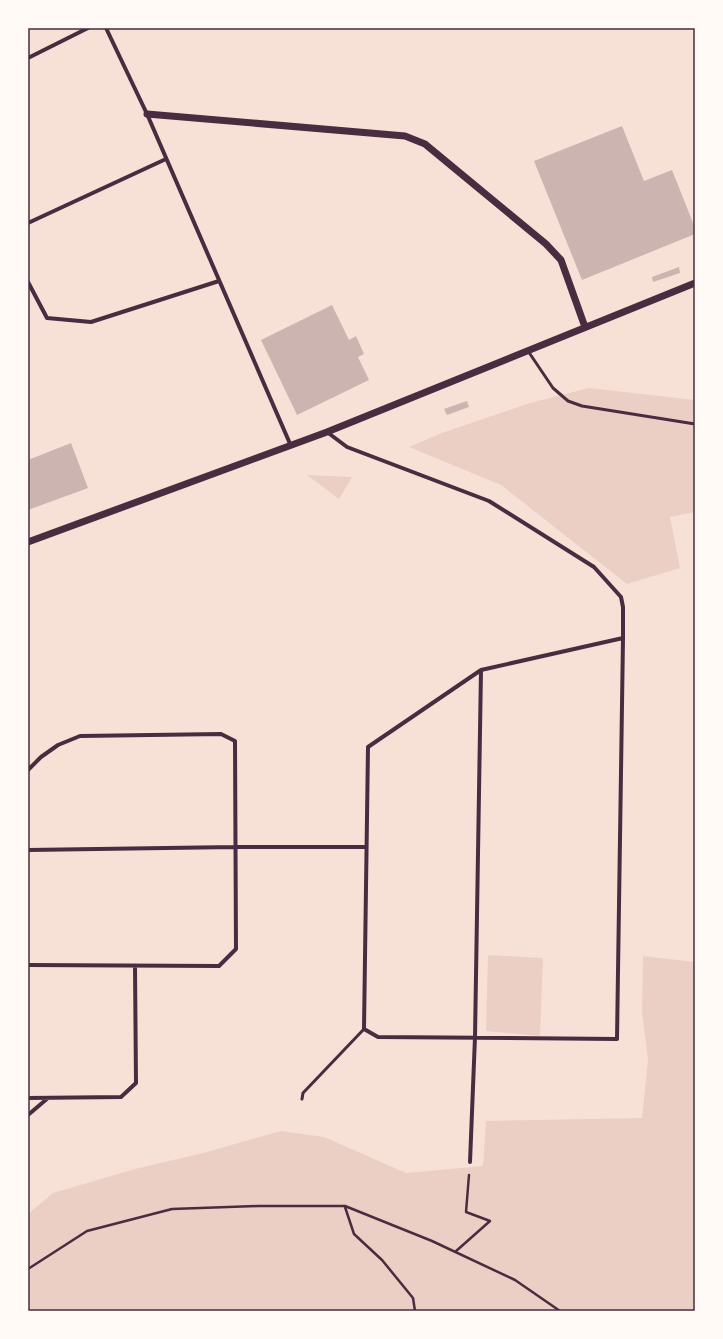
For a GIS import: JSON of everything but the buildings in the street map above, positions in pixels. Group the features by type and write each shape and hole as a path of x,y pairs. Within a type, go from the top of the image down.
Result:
{"street":[{"path":"28,58 88,28"},
{"path":"106,28 147,114 291,446"},
{"path":"147,114 405,136 425,144 546,244 561,260 585,327"},
{"path":"28,223 166,159"},
{"path":"28,282 47,318 91,322 219,281"},
{"path":"28,542 291,446 695,283"},
{"path":"327,432 347,447 489,501 594,568 621,597 623,607 623,638 617,1039 378,1037 364,1029 368,747 481,670 623,638"},
{"path":"470,1162 475,1038 481,670"},
{"path":"28,770 58,745 80,736 221,734 235,741 236,949 219,966 28,966"},
{"path":"28,850 366,847"},
{"path":"28,1098 121,1097 136,1083 135,966"},
{"path":"28,1115 48,1098"}],"lane":[{"path":"528,351 553,388 568,401 582,406 695,424"},
{"path":"302,1099 303,1093 364,1029"}],"path":[{"path":"455,1252 490,1221 466,1212 470,1162"},
{"path":"28,1269 87,1231 172,1209 258,1206 345,1206 455,1252 515,1280 560,1311"},
{"path":"345,1206 354,1234 382,1260 413,1298 415,1311"}],"shaded area":[{"path":"589,388 695,400 695,512 670,517 680,568 627,584 501,485 409,447 439,434 530,403"},
{"path":"307,475 352,477 339,499"},
{"path":"488,955 543,958 540,1036 486,1031"},
{"path":"643,956 695,962 695,1311 28,1311 28,1214 53,1193 135,1169 203,1153 281,1131 324,1137 406,1173 483,1166 486,1121 642,1118 648,1060 642,1012"}]}
